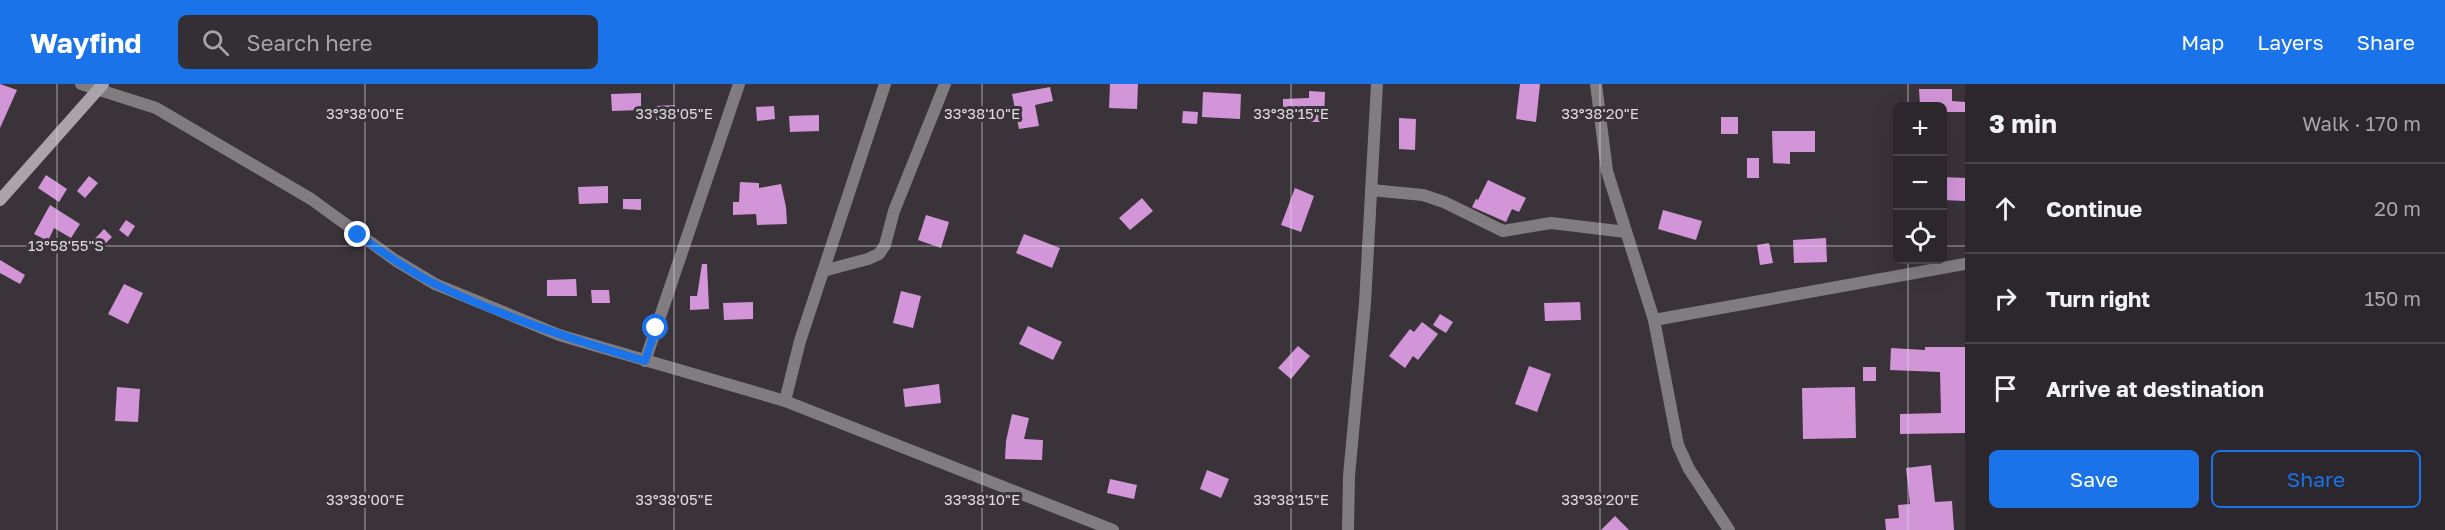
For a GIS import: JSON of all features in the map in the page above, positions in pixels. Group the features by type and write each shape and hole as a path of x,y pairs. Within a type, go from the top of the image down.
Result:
{"street":[{"path":"81,84 100,87 156,108 311,199 395,261 435,284 559,335 784,401 1113,530"},
{"path":"645,361 739,84"},
{"path":"784,401 800,342 885,84"},
{"path":"823,271 868,259 879,254 885,245 894,211 945,84"},
{"path":"1348,530 1349,476 1365,303 1377,84"},
{"path":"1596,84 1607,171 1654,320 1678,446 1689,469 1729,530"},
{"path":"0,200 100,87"},
{"path":"1371,190 1423,195 1444,202 1503,231 1551,223 1626,232"},
{"path":"1654,320 1965,264"}],"building":[{"path":"0,84 17,90 0,128"},
{"path":"1110,84 1138,84 1137,109 1109,108"},
{"path":"1520,84 1540,84 1536,122 1516,119"},
{"path":"1050,87 1053,101 1035,105 1039,126 1019,129 1012,94"},
{"path":"1919,89 1952,89 1952,101 1965,102 1965,112 1947,112 1947,102 1920,102"},
{"path":"1309,91 1325,92 1324,122 1308,122 1308,114 1283,115 1283,99 1309,98"},
{"path":"1203,92 1241,94 1240,119 1202,117"},
{"path":"641,93 641,110 612,111 611,94"},
{"path":"675,105 675,119 656,120 655,106"},
{"path":"774,106 775,119 757,121 756,107"},
{"path":"1183,111 1198,112 1197,124 1182,123"},
{"path":"819,115 819,131 790,132 789,116"},
{"path":"1721,117 1738,117 1738,134 1721,134"},
{"path":"1399,118 1416,119 1415,150 1399,149"},
{"path":"1772,131 1815,131 1815,152 1790,152 1790,164 1773,163"},
{"path":"1747,158 1759,158 1759,178 1747,178"},
{"path":"46,175 67,189 59,202 38,188"},
{"path":"89,176 98,183 85,198 77,191"},
{"path":"1947,177 1965,178 1965,201 1947,200"},
{"path":"1488,180 1526,198 1519,212 1512,209 1506,222 1472,207"},
{"path":"740,182 759,183 759,188 781,184 787,224 757,225 756,214 733,215 733,202 739,202"},
{"path":"608,186 608,203 579,204 578,187"},
{"path":"1295,188 1314,196 1301,232 1281,225"},
{"path":"1142,198 1153,211 1130,230 1119,218"},
{"path":"623,199 641,199 641,210 623,209"},
{"path":"50,205 80,224 71,238 54,228 48,241 34,234"},
{"path":"1663,210 1702,221 1696,240 1658,229"},
{"path":"926,215 949,222 941,248 918,240"},
{"path":"126,220 135,226 128,237 119,230"},
{"path":"104,229 112,237 99,250 91,243"},
{"path":"1024,234 1060,248 1052,268 1016,253"},
{"path":"1826,238 1827,262 1794,263 1793,240"},
{"path":"1769,243 1773,263 1760,265 1757,245"},
{"path":"0,260 25,275 20,284 0,273"},
{"path":"702,264 707,264 709,309 690,310 690,296 697,296"},
{"path":"576,279 577,296 547,296 547,280"},
{"path":"124,284 143,293 128,324 108,314"},
{"path":"591,290 609,290 610,303 592,303"},
{"path":"901,291 921,296 913,328 893,323"},
{"path":"753,302 753,319 724,320 723,303"},
{"path":"1580,302 1581,320 1545,321 1544,303"},
{"path":"1440,314 1453,322 1446,333 1433,325"},
{"path":"1422,322 1438,334 1418,360 1413,356 1405,368 1389,356 1410,329 1414,332"},
{"path":"1028,326 1062,342 1053,360 1019,344"},
{"path":"1298,346 1310,356 1291,379 1278,368"},
{"path":"1925,347 1965,347 1965,433 1900,434 1900,414 1941,413 1940,372 1890,370 1891,348 1925,350"},
{"path":"1529,366 1551,374 1537,412 1515,404"},
{"path":"1863,367 1876,367 1876,381 1863,381"},
{"path":"939,384 941,403 905,407 903,389"},
{"path":"117,387 140,389 138,422 115,421"},
{"path":"1855,387 1856,438 1803,439 1802,388"},
{"path":"1012,414 1029,418 1024,439 1043,440 1042,460 1005,459"},
{"path":"1931,465 1935,502 1952,501 1954,530 1886,530 1885,519 1899,518 1898,505 1910,504 1906,468"},
{"path":"1207,470 1229,479 1221,498 1200,489"},
{"path":"1110,479 1137,485 1134,499 1107,493"},
{"path":"1615,516 1629,530 1601,530"}],"route":[{"path":"358,235 395,261 435,284 559,335 645,361 656,328"}]}
